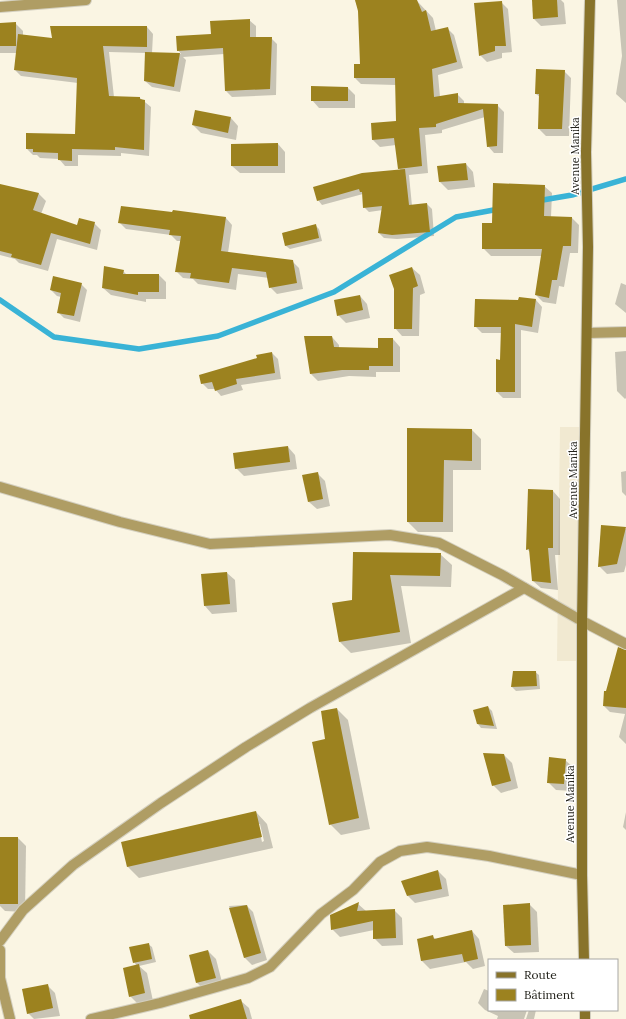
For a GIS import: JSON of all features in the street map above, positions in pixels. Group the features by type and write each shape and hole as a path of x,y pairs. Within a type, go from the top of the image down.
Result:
{"street":[{"path":"0,7 86,0"},
{"name":"Avenue Manika","path":"584,959 582,875 582,622 588,247 586,152 590,0"},
{"path":"587,333 626,332"},
{"path":"0,487 120,522 210,544 390,535 439,542 524,588 582,622 626,644"},
{"path":"0,941 23,910 73,865 161,803 246,747 310,708 524,588"},
{"path":"91,1019 160,1003 254,976 270,967 321,914 353,890 380,862 400,851 427,847 489,856 582,875"},
{"path":"0,950 0,978 10,1019"}],"shaded area":[{"path":"560,427 581,427 578,661 557,661"}],"building":[{"path":"355,0 417,0 422,12 426,10 431,31 448,27 457,62 432,69 434,97 458,93 458,103 498,104 497,146 487,147 483,109 436,124 436,127 419,128 422,166 398,169 394,138 372,140 371,123 396,121 395,78 354,78 354,64 360,64 358,11"},
{"path":"532,0 557,0 558,17 533,19"},
{"path":"502,1 506,46 495,46 495,51 479,56 474,3"},
{"path":"250,19 250,37 272,37 270,89 225,91 223,48 177,51 176,36 211,34 210,21"},
{"path":"16,22 16,46 0,46 0,23"},
{"path":"50,26 147,26 147,47 103,46 109,96 140,97 140,99 145,100 144,150 115,147 115,150 72,149 72,161 58,160 58,153 33,152 33,149 26,149 26,133 75,134 77,78 14,70 18,34 52,38"},
{"path":"145,52 180,53 174,87 144,81"},
{"path":"536,69 565,70 562,129 538,129 539,94 535,94"},
{"path":"311,86 348,87 348,101 311,101"},
{"path":"195,110 231,117 228,133 192,125"},
{"path":"278,143 278,166 231,166 231,144"},
{"path":"466,163 468,180 439,182 437,166"},
{"path":"405,169 409,205 427,203 430,232 392,235 378,233 382,206 363,208 362,192 360,192 359,189 317,201 313,187 362,173"},
{"path":"493,183 545,185 544,216 572,217 571,246 563,246 557,280 552,280 549,298 535,295 542,249 482,249 482,223 492,223"},
{"path":"0,184 39,193 33,210 77,225 79,218 95,222 90,244 51,233 41,265 11,257 12,254 0,251"},
{"path":"121,206 172,212 173,210 226,217 221,251 293,260 297,283 269,288 266,272 232,268 229,283 190,278 191,273 175,272 181,236 169,235 170,230 118,223"},
{"path":"316,224 319,238 285,246 282,233"},
{"path":"104,266 124,270 123,274 159,274 159,292 138,292 138,295 102,288"},
{"path":"412,267 418,286 413,288 412,329 394,329 394,289 389,275"},
{"path":"53,276 82,283 74,316 57,313 61,293 50,290"},
{"path":"360,295 363,310 337,316 334,300"},
{"path":"519,297 536,299 532,327 515,324 515,392 496,392 496,359 500,360 501,327 474,327 475,299 518,300"},
{"path":"304,336 332,336 334,347 378,348 378,338 393,338 393,366 369,366 369,370 342,370 310,374"},
{"path":"272,352 275,373 236,379 237,384 215,391 212,382 201,384 199,375 257,358 256,355"},
{"path":"407,428 472,429 472,461 444,460 443,522 407,522"},
{"path":"288,446 290,462 235,469 233,453"},
{"path":"318,472 323,499 308,502 302,475"},
{"path":"528,489 553,490 553,548 548,548 551,583 532,581 529,549 526,550"},
{"path":"601,525 626,527 617,564 598,567"},
{"path":"353,552 441,553 440,576 390,575 400,632 339,642 332,603 352,600"},
{"path":"227,572 230,604 204,606 201,574"},
{"path":"618,647 626,650 626,708 603,706 604,691 606,691"},
{"path":"513,671 536,671 537,686 511,687"},
{"path":"488,706 494,726 477,724 473,710"},
{"path":"337,708 359,818 329,825 312,742 325,739 321,711"},
{"path":"483,753 504,754 511,781 492,786"},
{"path":"549,757 566,759 564,784 547,783"},
{"path":"256,811 262,837 127,867 121,842"},
{"path":"0,837 18,837 18,904 0,904"},
{"path":"438,870 442,889 407,896 401,881"},
{"path":"359,902 357,911 395,909 396,938 373,939 373,921 331,930 330,915"},
{"path":"530,903 531,945 505,946 503,905"},
{"path":"247,905 261,953 244,958 229,908"},
{"path":"472,930 478,959 464,962 462,954 421,961 417,939 433,935 434,939"},
{"path":"149,943 152,959 133,963 129,947"},
{"path":"208,950 216,978 196,983 189,955"},
{"path":"139,964 145,993 129,997 123,968"},
{"path":"48,984 53,1008 27,1014 22,989"},
{"path":"241,999 247,1019 190,1019 189,1015"}],"waterway":[{"path":"537,201 572,195 626,179"},
{"path":"0,300 54,337 139,349 218,336 334,292 456,217 499,209"}]}
